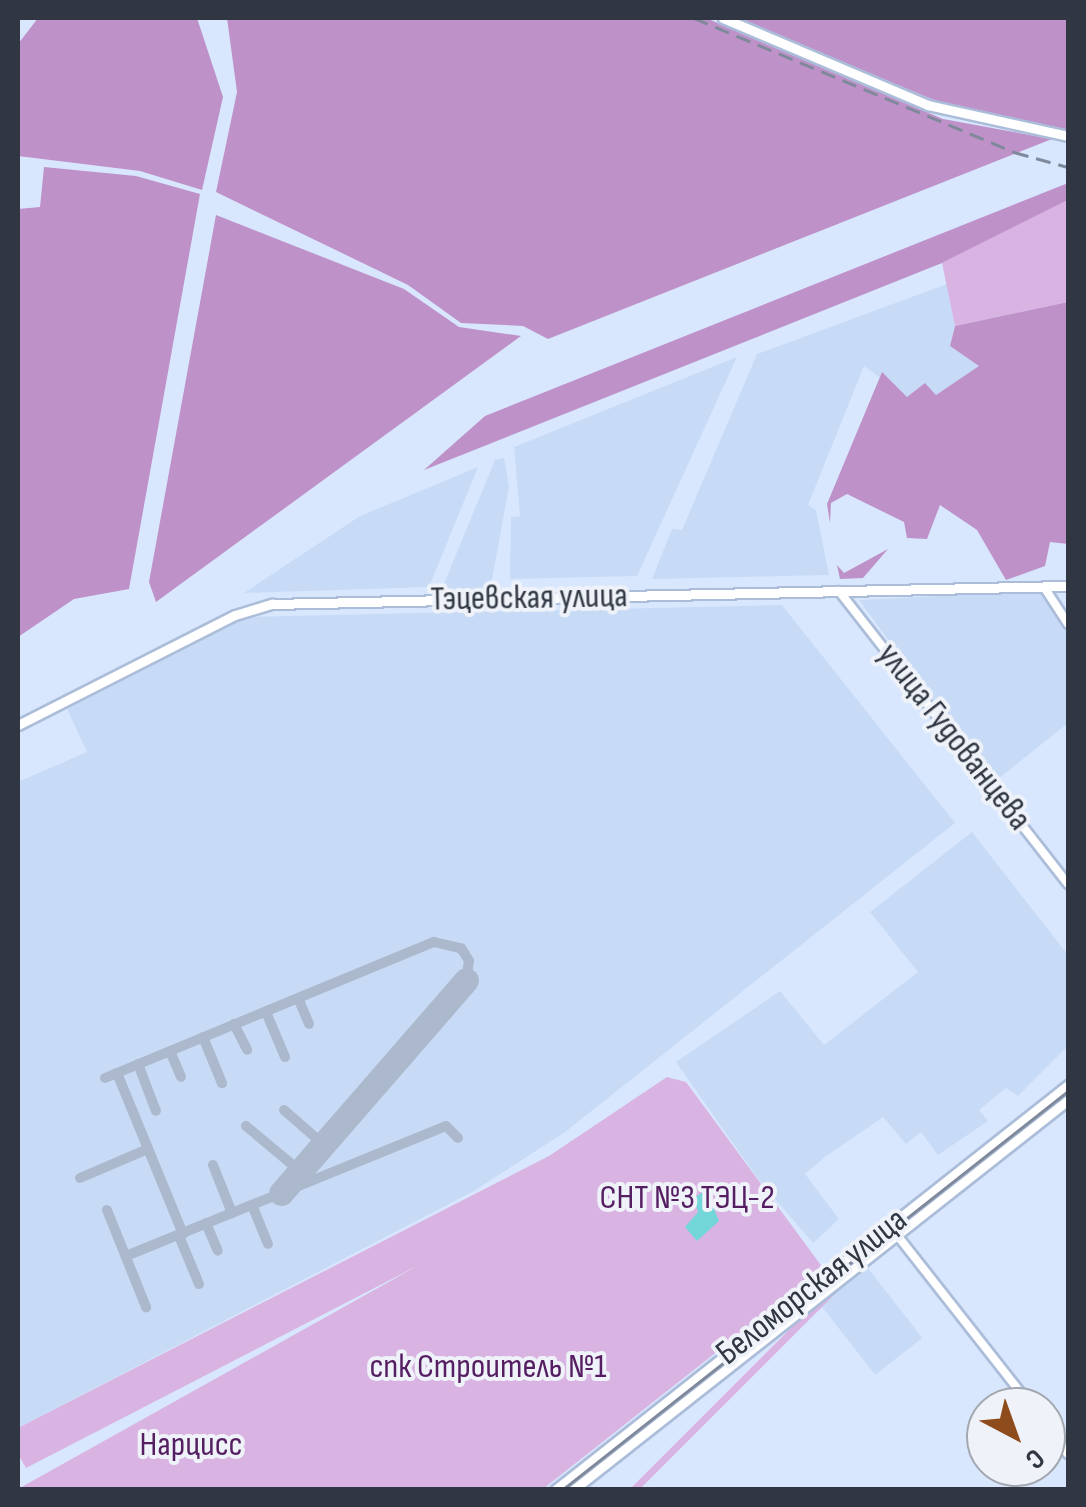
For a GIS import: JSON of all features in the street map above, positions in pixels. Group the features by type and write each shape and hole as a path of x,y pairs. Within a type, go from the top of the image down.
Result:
{"main road":[{"path":"724,18 928,105 1068,136"},
{"name":"Тэцевская улица","path":"18,725 235,615 272,604 1068,586"},
{"name":"Беломорская улица","path":"573,1490 1034,1119 1068,1085"},
{"name":"Беломорская улица","path":"1034,1119 1068,1100"},
{"name":"Беломорская улица","path":"556,1490 894,1230"}],"street":[{"path":"1044,587 1068,624"},
{"name":"улица Гудованцева","path":"840,591 1068,884"},
{"path":"894,1230 1016,1387"}],"shaded area":[{"path":"38,18 197,18 223,97 202,190 140,171 18,156 18,44"},
{"path":"227,18 706,18 943,119 1052,139 548,339 523,326 461,323 408,285 216,192 237,92"},
{"path":"734,18 1068,18 1068,132 944,104"},
{"path":"44,167 136,176 200,194 129,589 74,599 18,637 18,209 40,207"},
{"path":"1068,183 1068,200 942,263 424,470 485,416"},
{"path":"216,215 404,289 459,327 521,336 156,602 149,582"},
{"path":"947,284 955,326 950,346 980,366 936,395 907,397 864,366 808,505 816,510 829,575 652,579 672,529 682,530 757,354"},
{"path":"1068,302 1068,544 1050,542 1045,566 1006,580 977,530 940,505 927,539 907,538 904,522 847,494 831,503 830,523 827,504 882,372 907,397 925,383 936,395 979,366 950,346 955,326"},
{"path":"737,357 637,576 510,579 511,517 520,516 514,447"},
{"path":"504,458 509,487 490,590 441,591 495,460"},
{"path":"478,467 429,587 244,593 360,516"},
{"path":"888,549 863,578 840,579 837,565 844,573"},
{"path":"1038,591 1068,633 1068,723 993,783 859,600"},
{"path":"782,605 955,823 565,1132 474,1191 18,1428 18,782 87,752 67,709 248,617"},
{"path":"972,832 1068,955 1068,1046 1018,1096 1006,1088 979,1110 988,1121 938,1155 921,1132 906,1144 883,1117 825,1157 805,1174 839,1219 813,1243 758,1179 676,1062 780,991 824,1045 918,972 870,912"},
{"path":"706,1190 719,1221 697,1241 685,1227 698,1212 694,1198"},
{"path":"867,1267 922,1338 875,1375 820,1304"}],"green space":[{"path":"1068,200 1068,302 955,326 942,263"},
{"path":"667,1077 686,1082 823,1268 543,1489 18,1489 419,1265 26,1468 18,1454 18,1428 549,1156"},
{"path":"890,1229 895,1234 639,1490 629,1490"}],"taxiway":[{"path":"105,1078 434,942 461,948 469,961 466,980"},
{"path":"298,998 309,1024"},
{"path":"266,1012 285,1057"},
{"path":"234,1024 247,1050"},
{"path":"203,1037 222,1083"},
{"path":"170,1051 181,1077"},
{"path":"138,1064 156,1111"},
{"path":"117,1073 183,1234"},
{"path":"284,1110 323,1144"},
{"path":"246,1126 300,1171"},
{"path":"126,1256 446,1126 458,1138"},
{"path":"80,1178 148,1149"},
{"path":"213,1165 232,1213"},
{"path":"252,1205 268,1244"},
{"path":"107,1210 146,1307"},
{"path":"206,1223 218,1251"},
{"path":"179,1236 199,1284"}],"runway":[{"path":"281,1193 466,980"}],"tram line":[{"path":"562,1490 1068,1091"}],"railway":[{"path":"694,18 1014,152 1068,167"}],"park label":[{"name":"СНТ №3 ТЭЦ-2","path":"687,1198"},
{"name":"спк Строитель №1","path":"488,1367"},
{"name":"Нарцисс","path":"191,1445"}]}
